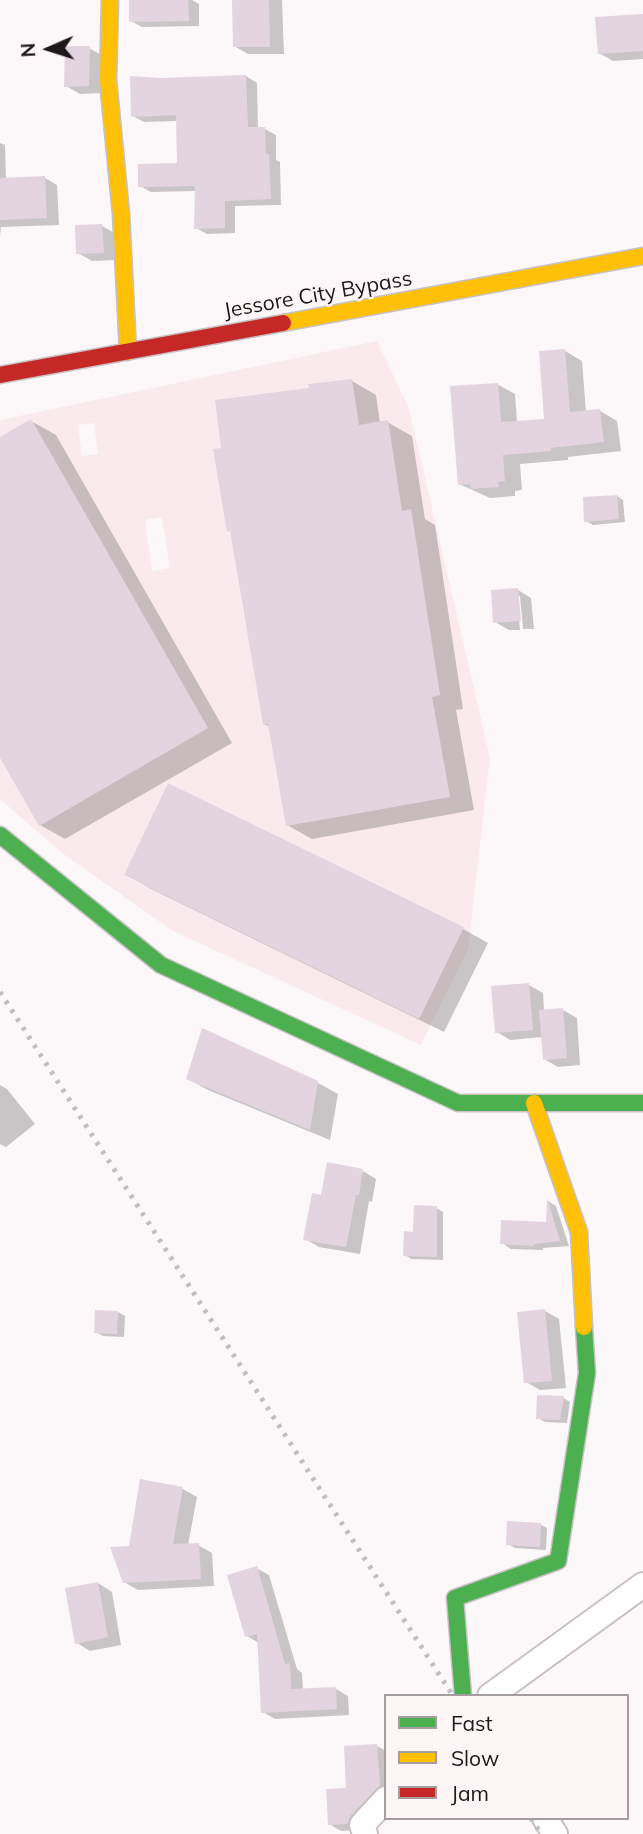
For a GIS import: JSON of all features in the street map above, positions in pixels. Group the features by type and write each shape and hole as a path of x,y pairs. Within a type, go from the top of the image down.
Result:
{"main road":[{"path":"110,0 108,80 121,214 128,352"},
{"name":"Jessore City Bypass","path":"0,375 643,256"},
{"path":"0,835 161,965 458,1103 643,1103"},
{"path":"463,1694 455,1598 558,1561 587,1373 579,1232 534,1103"}],"street":[{"path":"493,1694 643,1585"},
{"path":"365,1834 362,1825 384,1801"}],"shaded area":[{"path":"377,341 409,409 490,758 468,949 421,1045 173,931 62,853 0,799 0,758 39,826 208,728 32,420 0,437 0,420","holes":["331,381 336,412 312,415 308,384","243,397 220,438 215,400","94,423 98,454 82,456 78,425","411,510 425,596 245,625 232,539","162,517 170,568 152,571 145,520","426,613 440,695 263,725 249,642","434,707 450,797 286,826 271,736","168,783 464,927 419,1019 124,876"]}],"building":[{"path":"129,0 188,0 189,21 129,22"},
{"path":"232,0 269,0 270,47 233,47"},
{"path":"643,14 643,51 598,54 595,17"},
{"path":"65,46 90,46 89,86 64,87"},
{"path":"246,75 248,127 265,127 271,199 225,201 225,228 194,229 195,186 138,187 138,164 177,163 176,115 131,117 130,76 160,78"},
{"path":"45,176 47,218 0,220 0,178"},
{"path":"102,224 104,253 76,254 75,225"},
{"path":"565,349 570,412 600,409 604,442 551,448 551,451 503,455 505,481 498,482 499,487 471,489 470,484 458,485 450,386 498,383 501,422 544,419 539,351"},
{"path":"352,379 359,425 388,420 402,511 411,509 440,695 432,697 450,797 286,826 268,724 263,725 230,531 227,532 213,449 221,448 215,400 309,388 308,384"},
{"path":"31,419 208,728 39,826 0,758 0,437"},
{"path":"617,495 619,519 584,522 583,497"},
{"path":"518,588 521,621 493,623 491,590"},
{"path":"168,783 464,927 419,1019 124,875"},
{"path":"529,983 533,1030 495,1033 491,986"},
{"path":"563,1008 567,1058 543,1060 539,1010"},
{"path":"202,1028 318,1081 310,1130 186,1079"},
{"path":"327,1162 363,1169 346,1247 303,1240 312,1193 321,1195"},
{"path":"547,1198 560,1241 534,1246 500,1244 501,1220 546,1222"},
{"path":"414,1205 437,1206 437,1257 403,1256 404,1231 413,1232"},
{"path":"545,1309 552,1381 524,1383 517,1312"},
{"path":"95,1310 118,1311 117,1334 94,1333"},
{"path":"537,1395 564,1396 560,1420 536,1419"},
{"path":"140,1479 183,1487 173,1544 199,1543 201,1579 123,1583 110,1547 129,1546"},
{"path":"507,1521 541,1523 540,1547 506,1545"},
{"path":"257,1566 285,1664 290,1663 291,1689 336,1687 337,1709 261,1713 257,1634 245,1637 227,1575"},
{"path":"98,1582 108,1637 75,1644 65,1588"},
{"path":"377,1744 380,1786 351,1815 347,1824 328,1825 326,1789 346,1788 344,1746"}],"railway":[{"path":"0,992 452,1694"},
{"path":"532,1820 541,1834"}],"traffic: fast":[{"path":"0,835 161,965 458,1103 643,1103"},
{"path":"463,1694 455,1598 558,1561 587,1373 584,1327"}],"traffic: slow":[{"path":"110,0 108,80 121,214 128,352"},
{"path":"283,323 643,256"},
{"path":"534,1103 579,1232 584,1327"}],"traffic: jam":[{"path":"0,375 283,323"}]}
